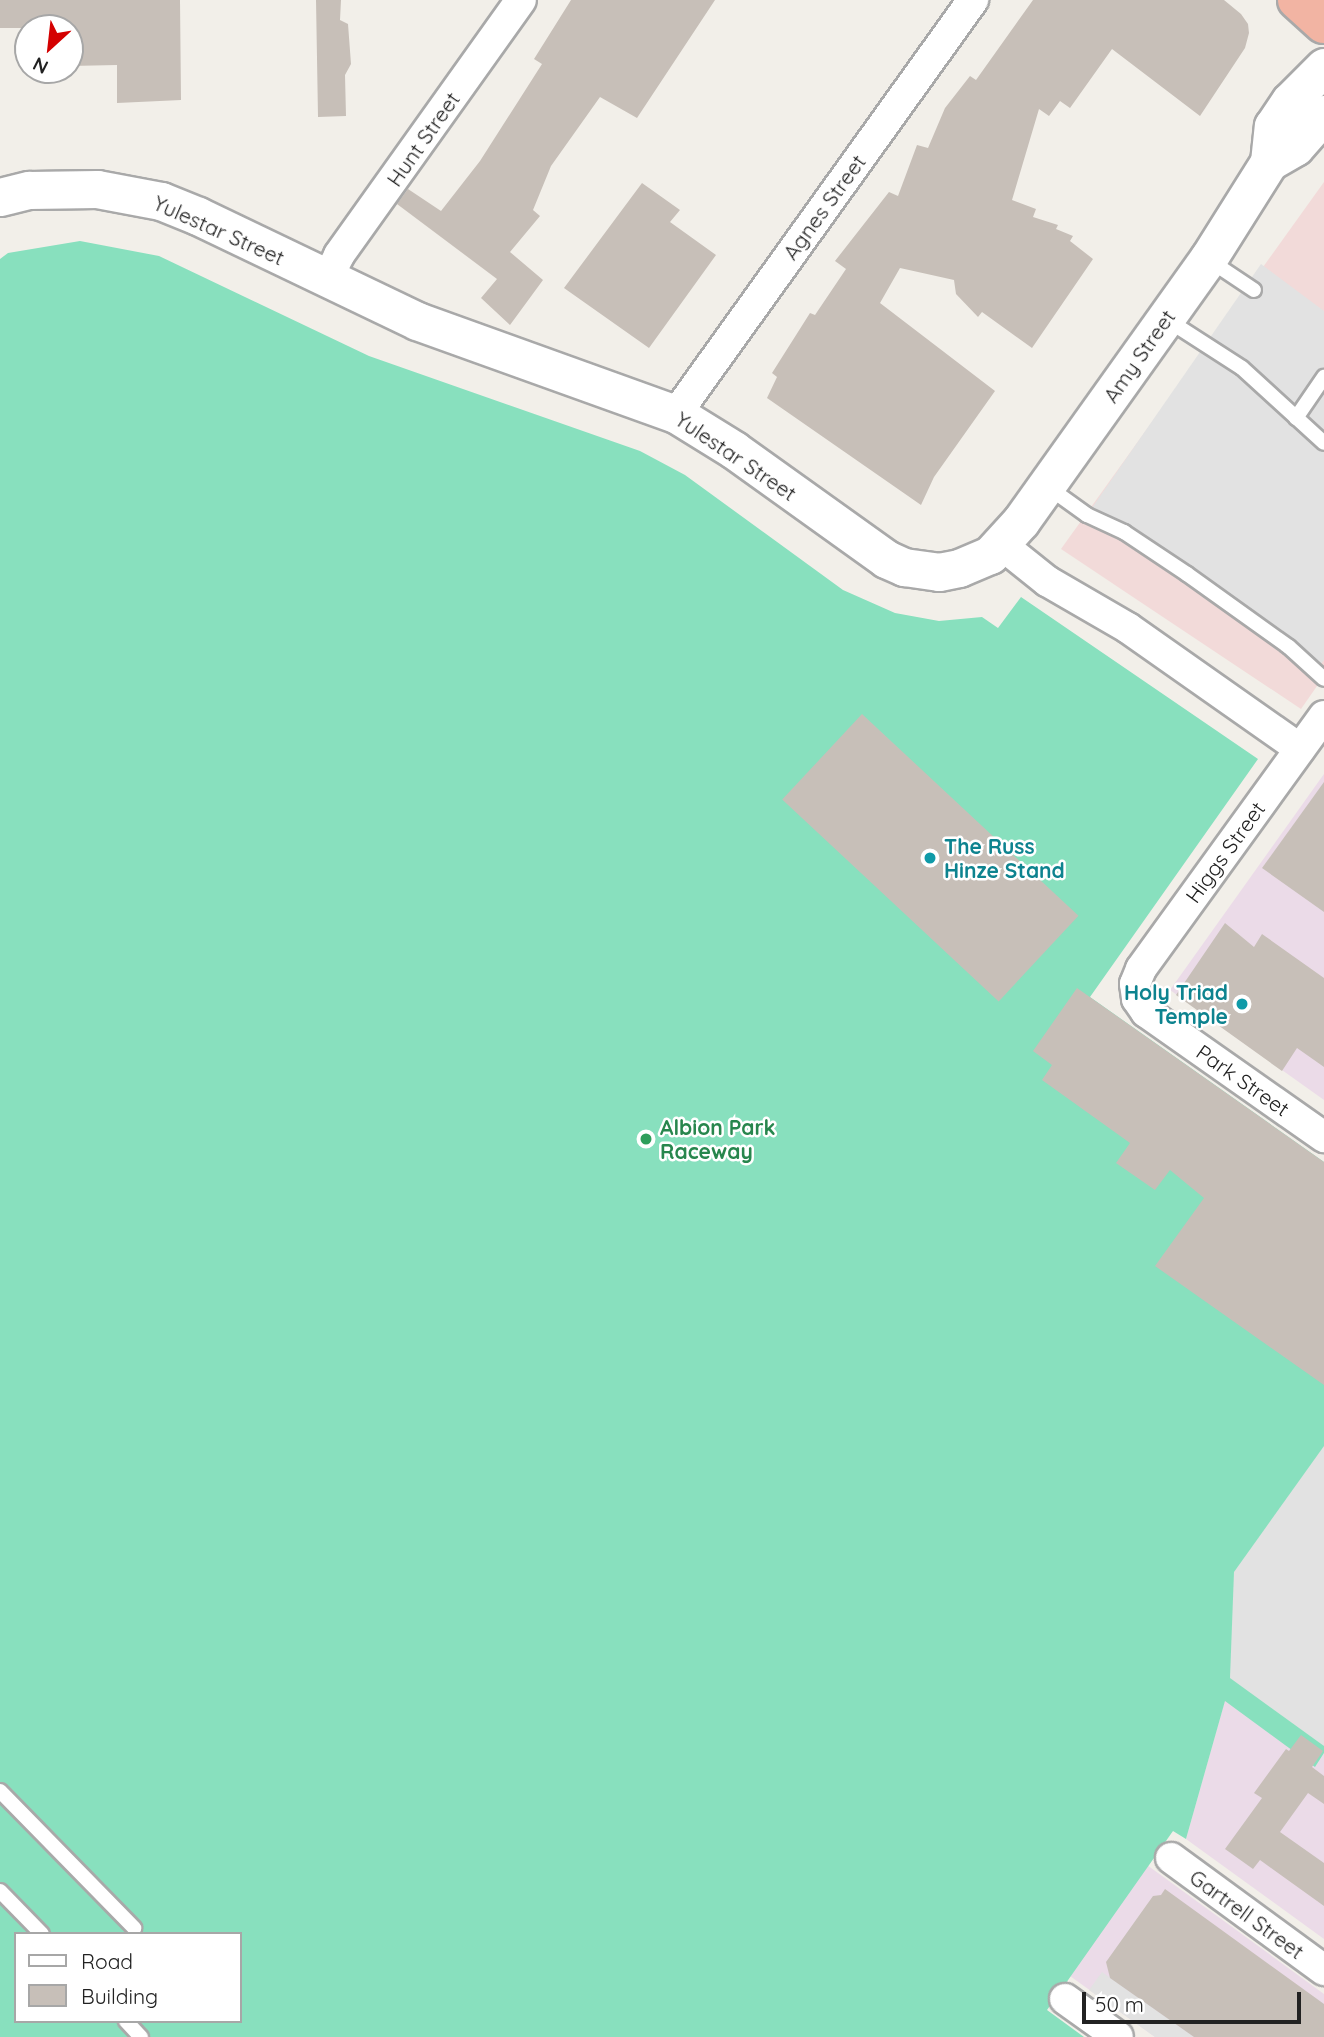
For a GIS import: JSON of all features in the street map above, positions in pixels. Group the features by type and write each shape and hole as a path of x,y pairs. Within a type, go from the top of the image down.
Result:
{"highway":[{"path":"1297,0 1324,24"}],"street":[{"name":"Hunt Street","path":"327,279 339,255 521,0"},
{"name":"Agnes Street","path":"676,414 972,0"},
{"name":"Amy Street","path":"1002,545 1208,259 1269,162 1273,126 1290,101 1324,67"},
{"name":"Amy Street","path":"1269,162 1295,147 1324,114"},
{"name":"Yulestar Street","path":"0,197 29,190 68,188 128,193 198,216 417,321 644,400 676,414 734,450 870,548 904,567 939,572 959,568 982,559 1002,545"},
{"path":"1002,545 1048,582 1128,628 1300,749"},
{"name":"Higgs Street","path":"1135,992 1141,969 1324,716"},
{"name":"Park Street","path":"1135,992 1146,1012 1324,1137"},
{"name":"Gartrell Street","path":"1171,1858 1324,1970"},
{"path":"1065,1999 1118,2037"}],"lane":[{"path":"1208,259 1254,290"},
{"path":"1165,319 1242,368 1324,443"},
{"path":"1296,418 1324,377"},
{"path":"1047,486 1087,515 1124,532 1177,567 1289,648 1324,679"},
{"path":"0,1791 134,1927"},
{"path":"0,1891 40,1932"},
{"path":"128,2023 141,2037"}],"shaded area":[{"path":"1324,182 1324,676 1301,709 1061,549"},
{"path":"1261,264 1324,311 1324,660 1315,672 1087,515"},
{"path":"1324,774 1324,1100 1170,990"},
{"path":"1324,1446 1324,1746 1230,1678 1234,1572"},
{"path":"1225,1700 1315,1766 1324,1753 1324,1939 1186,1839"},
{"path":"1147,1865 1324,1994 1324,2037 1155,2037 1070,1976"},
{"path":"1102,1972 1194,2037 1155,2037 1089,1990"}],"green space":[{"name":"Albion Park Raceway","path":"80,241 159,256 369,356 640,451 685,475 843,590 895,613 939,621 982,617 998,628 1021,597 1258,759 1090,997 1324,1162 1324,1753 1315,1767 1225,1701 1186,1839 1173,1831 1047,2010 1084,2037 0,2037 0,259 8,253"}],"building":[{"path":"0,0 180,0 181,100 117,103 117,65 84,66 84,14 14,14 14,28 0,28"},
{"path":"316,0 341,0 340,20 348,24 351,64 345,75 346,116 318,117"},
{"path":"571,0 715,0 637,118 600,97 551,166 533,210 540,216 510,252 543,280 510,325 481,298 497,279 397,204 408,189 441,211 480,161 542,64 534,59"},
{"path":"1033,0 1224,0 1241,14 1248,24 1249,33 1245,48 1200,116 1112,49 1070,108 1060,101 1049,116 1039,109 1012,200 1036,209 1033,217 1058,225 1056,229 1073,236 1070,241 1093,259 1032,348 982,312 978,317 956,294 954,280 900,268 880,303 995,391 934,477 921,505 767,398 777,377 772,373 810,313 815,315 846,269 835,261 889,192 898,196 917,145 928,148 945,108 970,76 976,80"},
{"path":"642,183 680,210 670,222 716,255 649,348 564,288"},
{"name":"The Russ Hinze Stand","path":"862,714 1078,916 999,1001 782,800"},
{"path":"1324,782 1324,912 1262,868"},
{"name":"Holy Triad Temple","path":"1225,923 1254,947 1262,934 1324,978 1324,1067 1297,1048 1282,1071 1176,995"},
{"path":"1077,988 1324,1162 1324,1385 1155,1266 1204,1198 1170,1170 1155,1190 1116,1163 1130,1143 1042,1080 1052,1065 1033,1051"},
{"path":"1301,1735 1323,1751 1312,1767 1324,1776 1324,1804 1308,1793 1280,1832 1324,1863 1324,1906 1260,1860 1253,1869 1225,1849 1262,1798 1254,1793 1286,1749 1289,1751"},
{"path":"1165,1889 1324,2004 1324,2037 1194,2037 1110,1978 1106,1962 1153,1896 1161,1895"}],"place":[{"name":"The Russ Hinze Stand","path":"930,858"},
{"name":"Holy Triad Temple","path":"1242,1004"},
{"name":"Albion Park Raceway","path":"646,1139"}]}
